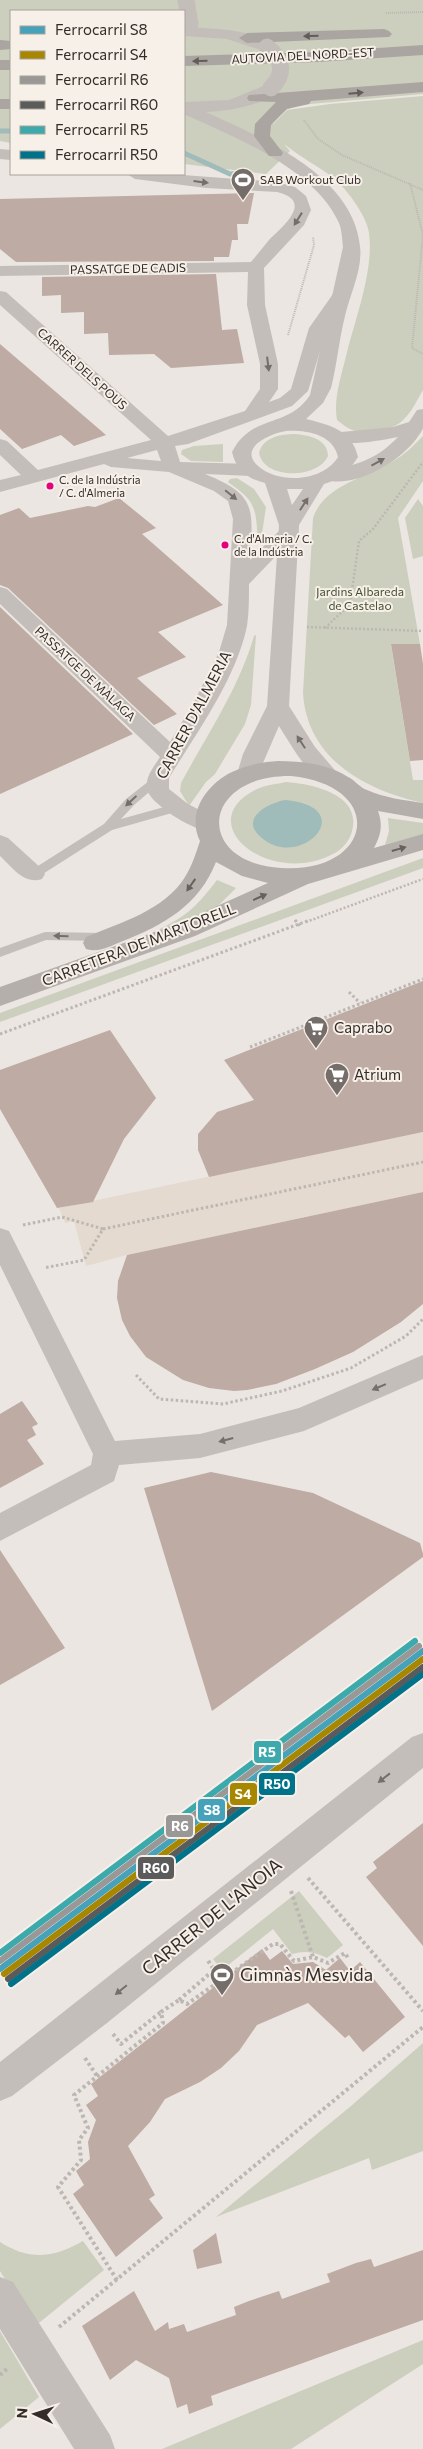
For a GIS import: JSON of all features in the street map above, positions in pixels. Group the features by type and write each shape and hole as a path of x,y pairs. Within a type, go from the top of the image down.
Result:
{"highway":[{"path":"247,38 396,33"},
{"name":"AUTOVIA DEL NORD-EST","path":"185,61 318,57 423,50"},
{"name":"AUTOVIA DEL NORD-EST","path":"194,76 423,65"},
{"path":"255,98 332,96 423,86"},
{"path":"275,153 262,136 263,124 282,106 332,96"}],"main road":[{"name":"CARRETERA DE MARTORELL","path":"0,978 110,937 160,915 179,900 192,886 200,871 209,832 207,812 212,800 224,787 248,774 282,767 300,768 328,774 360,796 382,804 423,811"},
{"name":"CARRETERA DE MARTORELL","path":"341,865 358,852 364,844 369,831 368,814 360,796"},
{"name":"CARRETERA DE MARTORELL","path":"209,832 228,859 242,867 274,876 303,877"},
{"name":"CARRETERA DE MARTORELL","path":"0,997 186,930 303,877 423,842"}],"street":[{"path":"185,108 226,105 255,98 272,88 282,77 282,64 279,58 267,47 247,38 186,28 186,0"},
{"path":"226,105 222,117 229,130"},
{"path":"185,108 275,153 304,172 329,194 348,220 352,246 349,267 339,298 318,396 333,434 343,442 348,455 343,468 323,479 313,489 289,528 241,581"},
{"path":"143,175 206,183 277,187 289,190 300,199 303,210 298,222 275,244 256,267 256,305 269,372 268,389 252,415"},
{"name":"PASSATGE DE CADIS","path":"0,271 256,267"},
{"name":"CARRER DELS POUS","path":"0,296 169,441"},
{"path":"0,486 169,441 252,415 286,402 299,390 318,328 339,298"},
{"path":"285,425 318,396"},
{"path":"102,460 172,467 251,470 274,481 296,484 351,474 382,460 402,446 420,419"},
{"path":"251,470 243,459 242,452 246,442 259,432 285,425 305,425 333,434 377,437 396,433 420,419"},
{"path":"169,441 252,437"},
{"path":"169,441 172,467"},
{"path":"0,445 35,478"},
{"name":"CARRER D'ALMERIA","path":"172,467 221,487 237,498 242,519 241,581 237,625 228,652 205,702 158,778 158,791 175,808 209,832"},
{"path":"248,774 254,754 278,706 289,528 274,481"},
{"name":"PASSATGE DE MÀLAGA","path":"0,594 171,755"},
{"path":"278,706 307,752 328,774"},
{"path":"0,843 34,874"},
{"path":"0,1528 104,1472 107,1454 11,1232"},
{"path":"107,1454 200,1446 304,1419 423,1366"},
{"name":"CARRER DE L'ANOIA","path":"0,2084 95,2011 423,1748"},
{"path":"0,2295 96,2449"}],"lane":[{"path":"34,874 108,827 130,802 158,778"},
{"path":"108,827 175,808"},
{"name":"CARRETERA DE MARTORELL","path":"0,953 45,936 110,937"}],"path":[{"path":"302,118 319,140 352,161 410,183 423,190"},
{"path":"410,183 412,199 420,215 423,235 422,265 413,313 412,348 423,354"},
{"path":"325,628 350,604 359,541 373,529 413,479 423,462"},
{"path":"306,627 423,632"},
{"path":"0,1034 300,926 421,880"},
{"path":"295,920 300,926"},
{"path":"250,1047 423,979"},
{"path":"350,992 360,1003"},
{"path":"11,1232 62,1216 103,1229 423,1162"},
{"path":"44,1268 84,1260 103,1229"},
{"path":"136,1375 159,1399 222,1404 282,1392 351,1368 406,1336 423,1319"},
{"path":"308,1877 423,2011"},
{"path":"291,1891 313,1957"},
{"path":"179,2000 187,2004 273,1944 280,1944 294,1961 313,1957 328,1964 345,1953 349,1960"},
{"path":"111,2031 120,2044 160,2012 179,2000 214,1970 206,1958"},
{"path":"117,2280 58,2187 81,2160 79,2140 88,2128 74,2095 163,2023 160,2012"},
{"path":"0,2375 423,2027"},
{"path":"85,2059 97,2076"}],"green space":[{"path":"0,0 423,0 423,94 299,105 282,111 273,119 273,124 287,110 330,104 423,96 423,390 412,410 398,424 386,430 356,431 337,420 336,403 339,386 367,277 370,247 369,233 364,218 343,187 331,176 284,144 290,151 266,174 185,164 185,10 10,10 10,143 0,141"},
{"path":"306,435 316,439 325,446 328,456 322,464 314,469 292,473 280,472 270,468 263,462 259,453 264,443 279,436"},
{"name":"Jardins Albareda de Castelao","path":"423,436 423,481 398,518 420,644 391,645 413,780 423,780 423,803 380,790 343,768 327,753 315,736 307,716 303,693 313,518 318,507 336,490 397,459"},
{"path":"223,444 223,462 191,461 181,454 182,450 194,446"},
{"path":"237,478 254,489 266,507 261,540 258,539 255,511 252,505 244,495 228,482 230,479"},
{"path":"418,499 423,506 423,556 413,559 405,518"},
{"path":"256,635 251,705 245,724 215,774 206,782 189,806 180,791 181,783 231,693"},
{"path":"286,782 309,785 332,793 350,808 353,818 352,831 347,841 339,850 333,854 308,862 284,863 262,857 245,847 234,833 231,818 238,803 257,789"},
{"path":"388,818 423,823 423,835 385,845 389,831"},
{"path":"423,858 423,868 0,1022 0,1013"},
{"path":"217,880 236,888 212,912 152,933 188,912 202,899"},
{"path":"299,1891 343,1945 327,1958 310,1952 292,1954 273,1929 222,1970 213,1959"},
{"path":"423,2043 423,2151 372,2170 369,2158 216,2217 351,2106"},
{"path":"83,2241 104,2270 34,2327 0,2271 0,2242 21,2252 42,2255 62,2251"},
{"path":"0,2331 39,2397 0,2429"},
{"path":"423,2340 423,2364 291,2449 162,2449"}],"shaded area":[{"path":"423,1132 423,1192 127,1255 86,1266 74,1221 65,1223 59,1208"}],"water":[{"path":"285,800 307,805 319,813 322,824 317,834 307,842 294,847 278,847 263,839 256,832 253,825 257,814 263,809"}],"building":[{"path":"254,193 248,224 237,224 238,240 232,240 229,257 214,257 214,261 16,262 0,249 0,199"},
{"path":"216,274 222,330 237,329 244,363 171,368 154,354 109,355 108,333 84,334 84,312 61,313 61,295 42,296 42,277"},
{"path":"0,344 106,435 74,446 61,435 22,449 0,429"},
{"path":"119,498 156,528 142,534 223,605 158,632 186,657 137,678 177,714 154,725 8,588 0,585 0,515 19,508 30,518 88,506 95,507"},
{"path":"0,607 133,734 0,794"},
{"path":"391,644 420,644 423,664 423,760 410,761"},
{"name":"Atrium","path":"423,981 423,1132 209,1177 198,1150 198,1134 217,1112 254,1100 224,1060"},
{"path":"110,1030 156,1098 124,1139 93,1202 57,1208 0,1109 0,1070"},
{"path":"423,1192 423,1304 401,1322 353,1352 315,1369 276,1384 247,1390 234,1391 209,1388 183,1380 146,1357 130,1336 122,1320 117,1298 118,1281 127,1255"},
{"path":"22,1401 38,1424 32,1427 36,1435 27,1440 44,1464 0,1488 0,1414"},
{"path":"211,1472 313,1493 420,1543 423,1554 423,1557 212,1711 144,1488"},
{"path":"0,1550 65,1648 0,1685"},
{"path":"423,1823 423,1946 366,1877 377,1868 373,1862"},
{"path":"262,1949 270,1960 282,1951 293,1964 313,1962 326,1970 340,1958 350,1971 360,1962 405,2017 363,2052 349,2035 345,2038 308,2003 257,2025 239,2051 221,2068 200,2082 165,2099 150,2122 128,2146 155,2195 149,2199 163,2218 116,2257 73,2194 84,2185 76,2171 90,2159 88,2142 96,2120 86,2105 98,2096 91,2084"},
{"path":"216,2233 222,2263 197,2269 193,2250"},
{"path":"423,2250 423,2320 211,2396 213,2405 189,2414 187,2404 177,2408 169,2378 136,2360 110,2380 82,2326 134,2291 155,2331 168,2322 169,2329 184,2324 187,2332 236,2315 234,2307 249,2301 279,2291 282,2299 330,2282 327,2274 356,2263 371,2259 374,2267"}],"waterway":[{"path":"0,131 10,131"},
{"path":"185,153 230,174 242,173"}],"rail line":[{"name":"R5","path":"0,1953 415,1641"},
{"name":"R6","path":"0,1961 419,1646"},
{"name":"S8","path":"0,1969 423,1651"},
{"name":"S4","path":"4,1974 423,1659"},
{"name":"R60","path":"8,1979 423,1667"},
{"name":"R50","path":"11,1984 423,1674"}],"place":[{"name":"SAB Workout Club","path":"243,201"},
{"name":"C. de la Indústria / C. d'Almeria","path":"50,486"},
{"name":"C. d'Almeria / C. de la Indústria","path":"225,545"},
{"name":"Caprabo","path":"316,1049"},
{"name":"Atrium","path":"337,1096"},
{"name":"Gimnàs Mesvida","path":"222,1996"}]}
